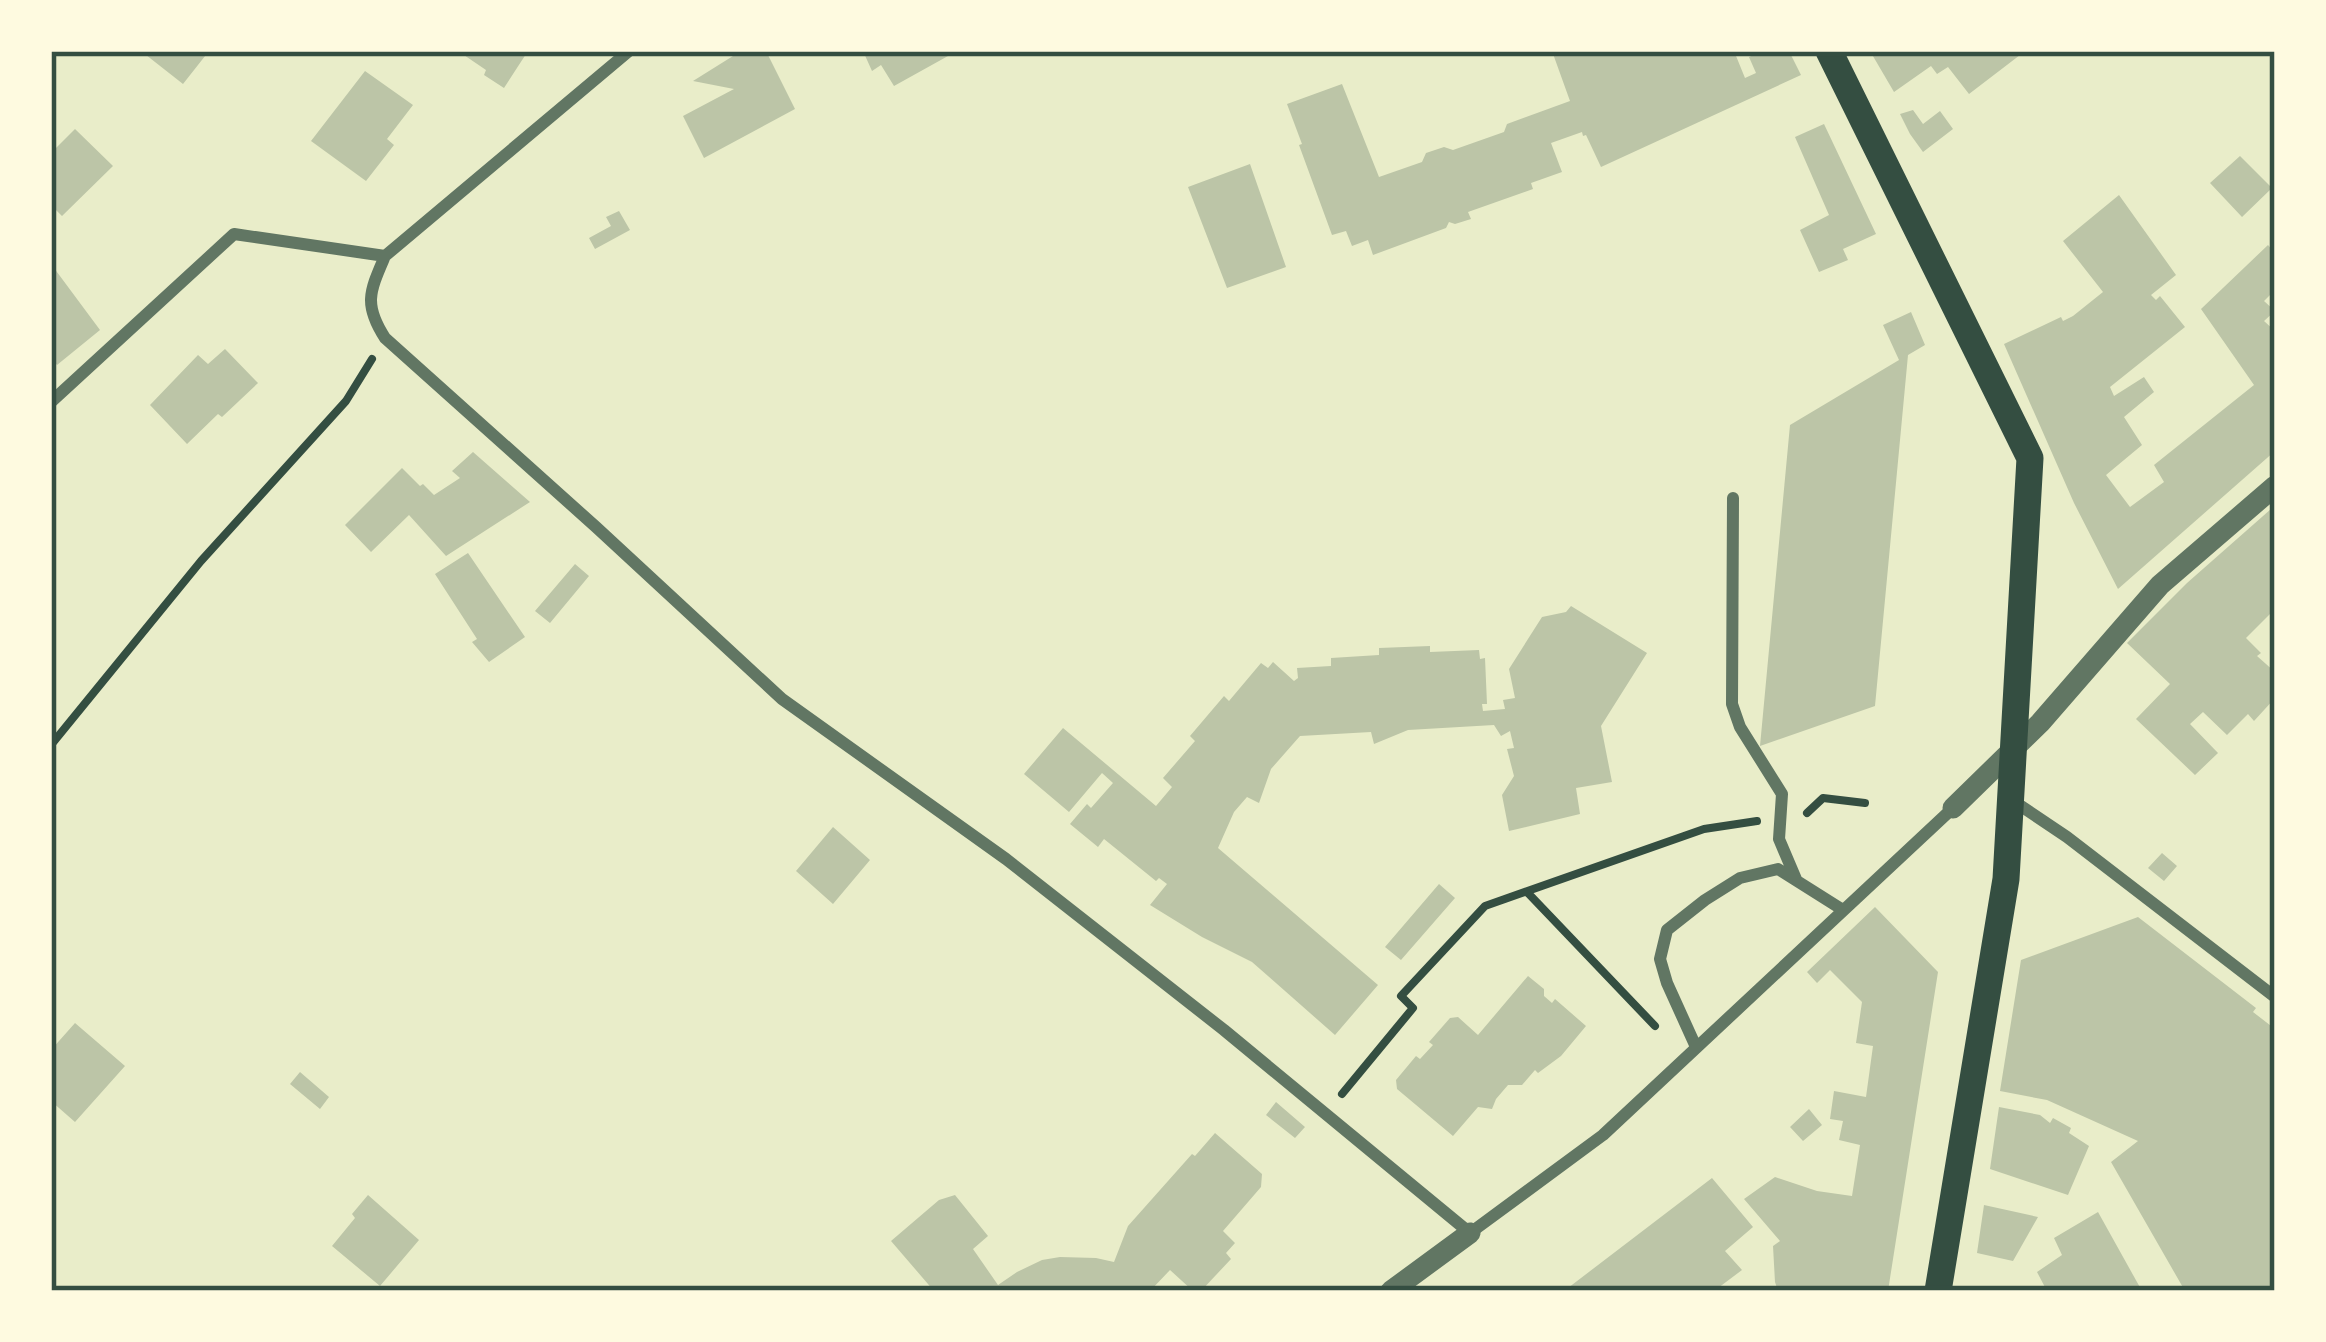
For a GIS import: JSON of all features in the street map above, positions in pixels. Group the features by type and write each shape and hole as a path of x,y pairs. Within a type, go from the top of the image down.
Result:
{"main road":[{"path":"1829,51 2030,458 2006,879 1938,1291"}],"street":[{"path":"628,51 385,256 372,289 371,317 385,338 782,699 1006,859 1470,1232"},
{"path":"51,402 234,234 385,256"},
{"path":"1391,1291 1603,1135 2013,752 2160,585 2274,490"},
{"path":"1733,498 1732,704 1740,728 1783,794 1779,839 1796,879"},
{"path":"2011,799 2275,997"},
{"path":"1691,1052 1660,959 1667,930 1740,878 1778,869 1844,910"}],"path":[{"path":"51,745 201,561 346,401 385,338"},
{"path":"1802,817 1823,798 1865,803"},
{"path":"1326,1114 1413,1007 1401,996 1485,906 1704,830 1762,820 1779,839"},
{"path":"1527,892 1691,1052"}],"building":[{"path":"141,51 209,51 183,84"},
{"path":"458,51 528,51 504,88"},
{"path":"741,51 766,51 795,109 704,158 683,116 734,89 693,81"},
{"path":"863,51 957,51 894,86 881,65 872,71"},
{"path":"1552,51 1734,51 1745,78 1756,73 1749,57 1762,51 1789,51 1801,75 1601,167 1582,132 1551,143 1562,172 1531,183 1533,189 1468,212 1471,219 1449,222 1446,228 1373,255 1368,240 1352,246 1346,231 1332,235 1287,104 1342,84 1379,177 1422,162 1426,153 1444,147 1453,150 1504,132 1507,124 1570,101"},
{"path":"1870,51 2016,51 2020,55 1969,94 1948,67 1937,74 1931,66 1894,92"},
{"path":"365,71 413,105 387,139 394,145 366,181 311,141"},
{"path":"1913,110 1923,124 1940,111 1953,129 1923,152 1900,114"},
{"path":"1824,124 1876,234 1843,249 1848,260 1819,272 1800,230 1829,215 1795,137"},
{"path":"75,129 113,166 62,216 51,205 51,153"},
{"path":"2240,156 2272,188 2242,217 2210,183"},
{"path":"1250,164 1286,267 1227,288 1188,187"},
{"path":"2119,195 2176,275 2151,295 2156,300 2160,296 2185,327 2110,387 2114,396 2144,377 2154,392 2124,417 2142,445 2106,475 2130,507 2164,482 2154,465 2254,385 2201,309 2268,245 2275,253 2275,290 2264,301 2275,311 2264,321 2275,331 2275,451 2118,589 2074,503 2004,344 2073,316 2103,292 2063,241"},
{"path":"619,211 630,230 595,249 589,238 611,226 606,217"},
{"path":"54,268 100,330 57,365 51,358"},
{"path":"1911,312 1925,345 1908,355 1875,706 1760,746 1790,425 1899,360 1883,325"},
{"path":"225,349 258,383 187,444 150,405 198,355 208,364"},
{"path":"473,452 530,502 446,556 409,515 371,552 345,525 402,468 434,495 460,478 452,471"},
{"path":"2271,509 2275,513 2275,609 2246,638 2275,672 2275,698 2254,721 2248,714 2227,735 2203,712 2190,724 2218,753 2195,775 2136,719 2170,684 2127,643"},
{"path":"468,553 525,637 489,662 472,642 477,639 435,574"},
{"path":"575,564 589,576 550,623 535,611"},
{"path":"1571,606 1647,653 1601,726 1612,782 1576,788 1580,814 1509,831 1502,795 1514,776 1507,749 1514,748 1510,731 1501,736 1494,725 1408,730 1374,744 1371,732 1300,736 1271,769 1259,803 1247,797 1234,812 1218,848 1378,985 1335,1035 1252,962 1150,905 1167,884 1159,878 1156,881 1104,839 1098,847 1070,824 1113,783 1102,773 1069,812 1024,774 1063,728 1156,806 1172,787 1163,778 1195,741 1190,736 1261,663 1268,668 1273,662 1294,681 1297,668 1331,666 1331,658 1379,655 1379,648 1479,650 1480,659 1485,658 1487,704 1482,704 1483,711 1505,709 1503,700 1515,698 1509,669 1542,617 1566,612"},
{"path":"833,827 870,860 833,904 796,871"},
{"path":"2162,853 2177,866 2164,881 2148,868"},
{"path":"1439,884 1455,898 1401,960 1385,947"},
{"path":"1875,907 1938,972 1888,1291 1778,1291 1773,1246 1780,1241 1744,1199 1775,1177 1852,1196 1860,1145 1839,1140 1843,1121 1830,1119 1834,1091 1866,1097 1873,1046 1856,1043 1862,1002 1830,970 1817,983 1807,972"},
{"path":"2138,917 2256,1008 2253,1012 2275,1029 2275,1291 2185,1291 2111,1162 2138,1141 2047,1100 2000,1091 2021,960"},
{"path":"1528,976 1552,1003 1555,999 1586,1026 1561,1056 1538,1073 1535,1070 1522,1085 1508,1085 1492,1109 1478,1107 1453,1136 1397,1089 1396,1080 1416,1056 1420,1059 1433,1045 1429,1042 1450,1018 1458,1017 1478,1035"},
{"path":"75,1023 125,1066 75,1122 51,1101 51,1050"},
{"path":"300,1072 329,1097 320,1109 290,1084"},
{"path":"1276,1102 1305,1127 1295,1138 1266,1115"},
{"path":"1999,1107 2040,1115 2050,1123 2053,1118 2089,1146 2068,1195 1990,1169"},
{"path":"1809,1109 1822,1125 1803,1141 1790,1127"},
{"path":"1215,1133 1262,1174 1261,1187 1223,1231 1235,1243 1226,1253 1231,1259 1201,1291 1193,1291 1170,1270 1150,1291 934,1291 891,1241 939,1200 955,1195 988,1236 973,1249 998,1285 1042,1260 1114,1262 1128,1226"},
{"path":"1712,1178 1753,1227 1725,1251 1742,1270 1714,1291 1564,1291"},
{"path":"368,1195 419,1240 380,1286 332,1246"},
{"path":"1984,1205 2038,1217 2013,1261 1977,1253"},
{"path":"2098,1212 2142,1291 2047,1291 2037,1272 2062,1255 2054,1238"}]}
